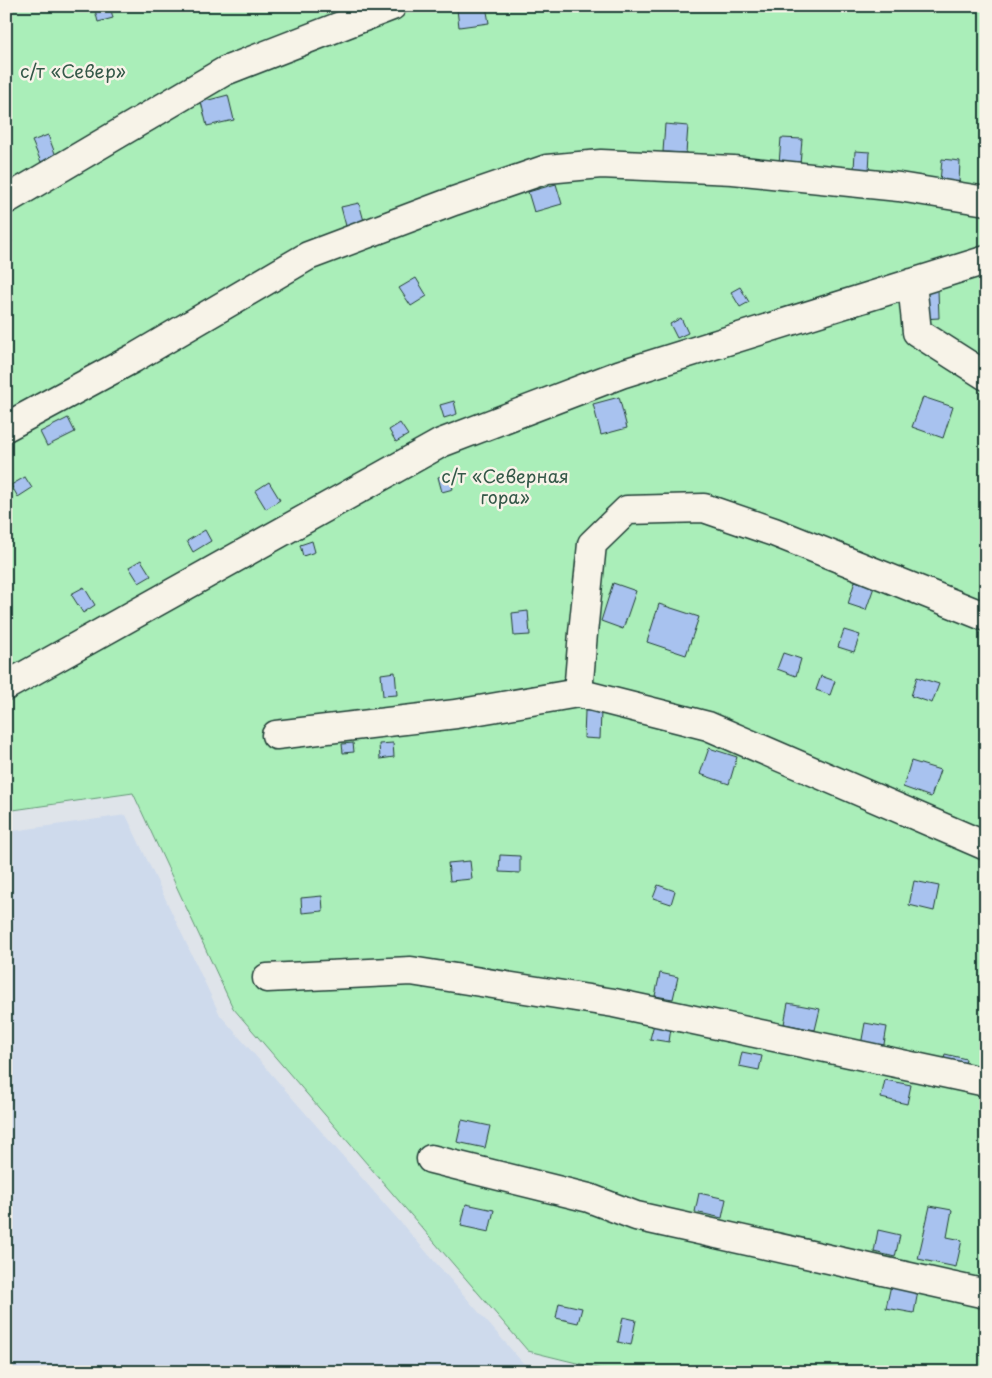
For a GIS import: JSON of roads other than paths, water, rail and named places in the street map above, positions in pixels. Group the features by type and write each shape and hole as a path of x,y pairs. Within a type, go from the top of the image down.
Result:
{"lane":[{"path":"6,200 225,70 392,6"},
{"path":"6,428 134,358 308,256 454,201 546,169 601,164 733,170 899,186 986,201"},
{"path":"6,686 441,443 621,374 986,260"},
{"path":"912,283 917,332 986,376"},
{"path":"578,692 582,632 592,544 627,510 704,508 774,532 986,617"},
{"path":"276,735 456,714 578,692 708,726 986,846"},
{"path":"267,978 411,971 614,1003 986,1082"},
{"path":"431,1159 589,1198 636,1216 986,1294"}],"park label":[{"name":"с/т «Север»","path":"73,72"},
{"name":"с/т «Северная гора»","path":"505,487"}]}
